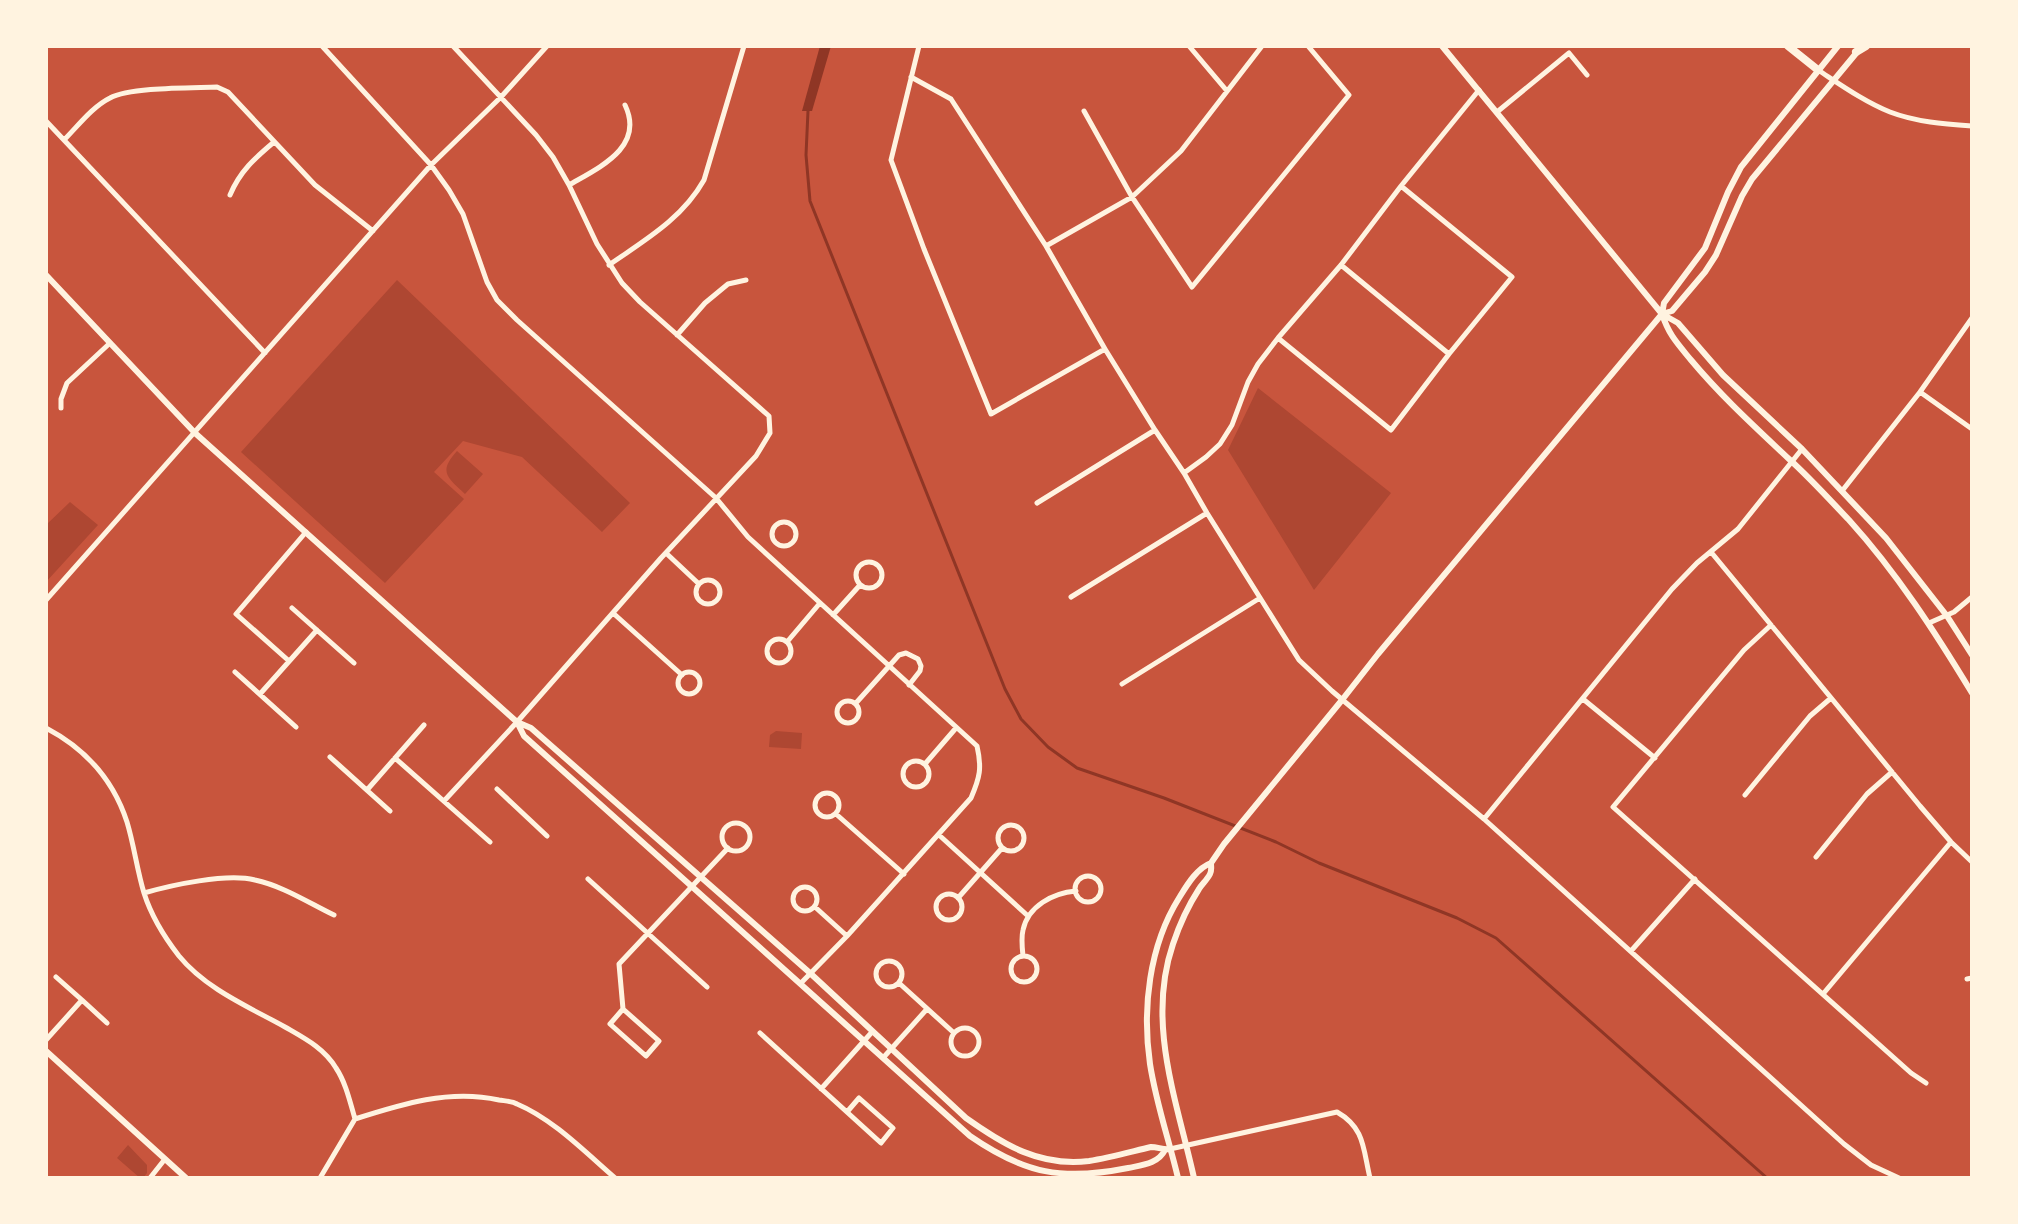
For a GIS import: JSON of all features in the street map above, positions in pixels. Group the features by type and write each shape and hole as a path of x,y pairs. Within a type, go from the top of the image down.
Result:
{"highway":[{"path":"1788,46 1818,70"}],"main road":[{"path":"1442,46 1662,314 1669,333 1709,382 1791,461 1892,571 1929,623 1972,693"},
{"path":"1194,1178 1166,1067 1162,1005 1173,945 1192,903 1211,872 1211,863 1385,645 1662,314 1664,303 1705,248 1741,167 1838,46"},
{"path":"1662,314 1672,311 1705,272 1752,179 1861,48"},
{"path":"46,275 195,433 517,722 531,728 701,876 966,1118 995,1139 1041,1158 1086,1161 1151,1147 1168,1150"},
{"path":"1662,314 1678,323 1723,375 1802,449 1886,538 1947,616 1972,655"},
{"path":"517,722 524,736 970,1136 997,1154 1029,1168 1069,1175 1094,1174 1153,1162 1168,1150"},
{"path":"1178,1178 1168,1150 1150,1066 1147,1030 1149,980 1160,937 1171,911 1202,866 1211,863"},
{"path":"46,1051 186,1178"}],"street":[{"path":"322,46 431,165 449,190 463,214 479,263 497,300 716,498 748,537 977,746 981,763 979,780 971,798 801,983"},
{"path":"444,801 756,456 770,433 769,416 622,283 597,244 553,157 453,46"},
{"path":"46,600 431,165 501,97 547,46"},
{"path":"609,265 667,225 695,197 704,180 743,47 734,46"},
{"path":"919,46 891,160 991,414 1105,349"},
{"path":"1189,46 1227,92"},
{"path":"1046,246 1132,197 1181,151 1262,46"},
{"path":"1084,111 1132,197 1192,287 1349,95 1308,46"},
{"path":"1497,112 1569,53 1587,75"},
{"path":"1818,70 1896,114 1926,122 1972,126"},
{"path":"911,77 951,99 1046,246 1105,349 1299,660 1484,819 1844,1144 1871,1165 1899,1178"},
{"path":"64,140 98,105 113,96 129,92 217,87 228,92 315,185 373,231"},
{"path":"1184,473 1220,444 1232,425 1258,364 1341,265 1479,90"},
{"path":"569,185 606,164 621,151 630,131 630,116 625,105"},
{"path":"46,121 265,353"},
{"path":"230,195 246,166 274,142"},
{"path":"1278,338 1391,430 1512,277 1401,186"},
{"path":"1341,265 1449,354"},
{"path":"677,335 705,303 728,284 746,280"},
{"path":"1842,491 1920,392 1972,318"},
{"path":"61,408 67,383 111,342"},
{"path":"1920,392 1972,429"},
{"path":"1037,503 1155,430"},
{"path":"1484,819 1672,589 1748,518 1802,449"},
{"path":"1071,597 1207,513"},
{"path":"785,522 792,525 796,532 793,543 786,547 775,543 772,531 777,524 785,522"},
{"path":"289,661 236,614 306,532"},
{"path":"766,553 775,543"},
{"path":"1711,552 1892,772 1951,842 1972,862"},
{"path":"666,553 699,584"},
{"path":"868,562 879,567 882,575 879,583 868,588 860,585 856,578 860,566 868,562"},
{"path":"709,580 716,583 720,594 716,601 709,604 701,602 696,592 699,584 709,580"},
{"path":"833,615 860,585"},
{"path":"1929,623 1947,616 1972,597"},
{"path":"1122,684 1260,598"},
{"path":"787,642 820,603"},
{"path":"292,608 354,663"},
{"path":"613,613 682,675"},
{"path":"1771,625 1744,650 1613,807 1911,1073 1926,1083"},
{"path":"260,694 317,630"},
{"path":"775,639 787,642 791,648 790,657 781,664 767,656 768,644 775,639"},
{"path":"856,703 899,655 906,653 918,659 921,666 909,685"},
{"path":"235,672 296,727"},
{"path":"692,672 698,676 701,683 698,690 692,694 683,692 678,684 682,675 692,672"},
{"path":"1745,795 1810,716 1831,698"},
{"path":"1583,699 1655,758"},
{"path":"844,701 856,703 860,713 857,719 848,724 841,721 837,714 838,706 844,701"},
{"path":"367,790 424,725"},
{"path":"46,728 89,759 115,791 127,823 144,893 173,947 198,976 323,1051 336,1067 355,1119"},
{"path":"925,764 956,728"},
{"path":"330,757 390,811"},
{"path":"395,758 490,842"},
{"path":"917,761 925,764 929,771 928,780 922,786 910,785 903,774 906,766 917,761"},
{"path":"1816,857 1867,794 1892,772"},
{"path":"497,789 547,836"},
{"path":"829,793 837,798 839,806 836,814 826,818 819,815 814,805 818,797 829,793"},
{"path":"836,814 904,874"},
{"path":"730,824 743,825 749,832 748,845 736,851 728,848 722,840 723,830 730,824"},
{"path":"1006,826 1019,827 1024,835 1021,847 1014,851 1002,848 998,840 999,831 1006,826"},
{"path":"939,835 1028,916"},
{"path":"1823,994 1951,842"},
{"path":"623,1009 610,1024 646,1056 659,1041 623,1009 619,964 728,848"},
{"path":"958,898 1002,848"},
{"path":"1084,877 1096,879 1101,886 1100,894 1091,902 1079,898 1076,891 1077,883 1084,877"},
{"path":"144,893 217,878 253,879 287,891 334,915"},
{"path":"588,879 707,987"},
{"path":"1631,951 1695,879"},
{"path":"804,886 815,891 818,899 815,907 808,911 797,908 793,897 797,890 804,886"},
{"path":"1023,956 1023,928 1028,916 1044,901 1061,892 1076,891"},
{"path":"951,895 958,898 961,911 956,918 948,920 940,917 936,909 940,898 951,895"},
{"path":"815,907 847,936"},
{"path":"1023,956 1031,958 1037,965 1033,978 1025,982 1017,980 1010,970 1012,962 1023,956"},
{"path":"893,961 900,966 902,975 899,983 887,987 880,983 876,975 878,967 893,961"},
{"path":"56,977 107,1023"},
{"path":"899,983 955,1033"},
{"path":"46,1040 82,1000"},
{"path":"883,1058 927,1009"},
{"path":"966,1029 974,1032 979,1044 975,1052 967,1056 954,1051 951,1042 955,1033 966,1029"},
{"path":"821,1089 872,1032"},
{"path":"760,1033 881,1143 893,1128 859,1098 847,1112"},
{"path":"320,1178 355,1119 439,1096 480,1096 516,1103 548,1122 615,1178"},
{"path":"1168,1150 1337,1112 1358,1129 1370,1178"},
{"path":"150,1178 165,1159"}],"shaded area":[{"path":"820,46 831,46 812,111 802,111"},
{"path":"397,280 630,503 602,532 522,457 463,441 434,472 464,499 385,583 241,452"},
{"path":"1258,388 1391,493 1314,590 1228,450"},
{"path":"457,451 483,474 465,494 453,483 446,469"},
{"path":"70,502 98,525 46,582 46,525"},
{"path":"776,731 802,733 801,749 769,747 770,735"},
{"path":"128,1145 147,1165 143,1178 117,1158"}],"waterway":[{"path":"808,111 806,155 810,201 1005,689 1021,719 1048,747 1077,768 1276,842 1319,863 1457,918 1496,938 1767,1178"}]}
